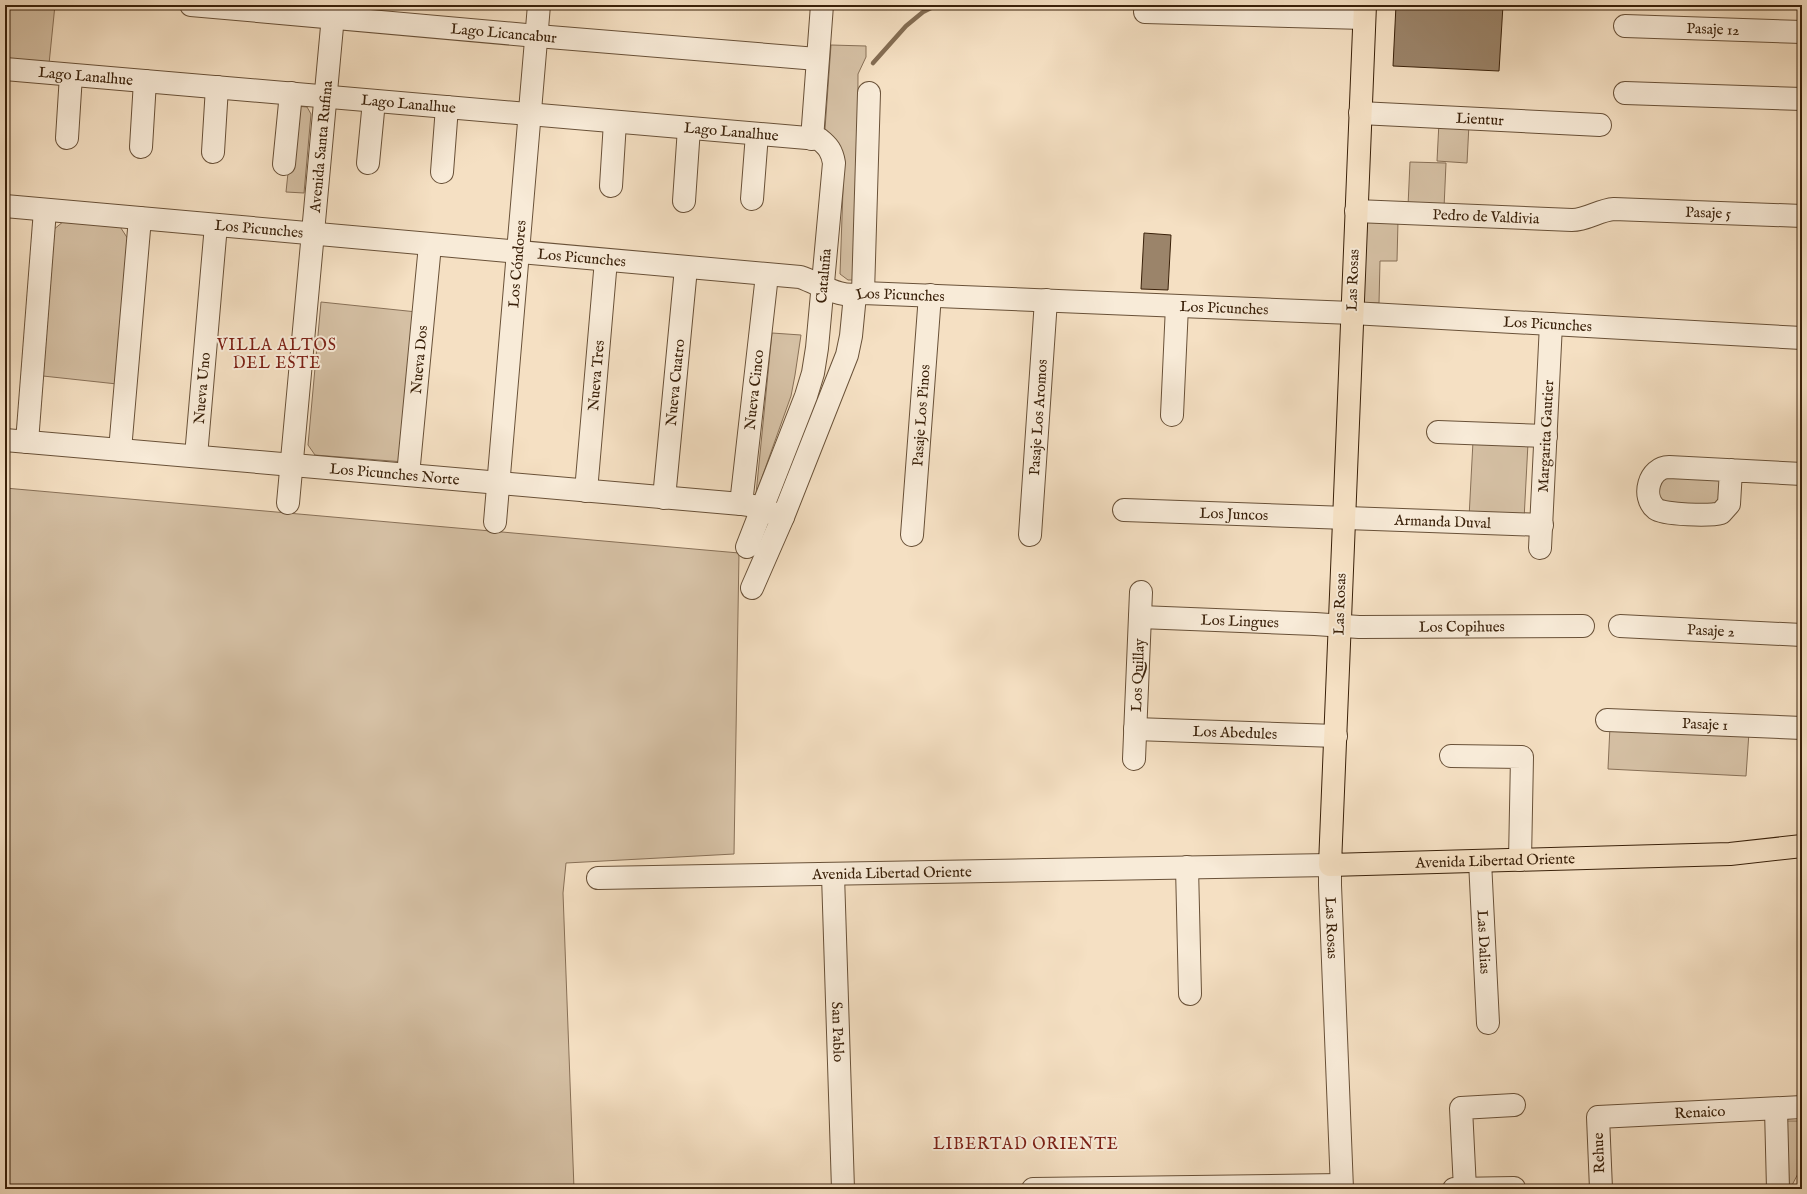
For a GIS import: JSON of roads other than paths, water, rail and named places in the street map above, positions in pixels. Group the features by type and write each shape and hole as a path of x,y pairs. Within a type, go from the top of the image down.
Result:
{"main road":[{"name":"Las Rosas","path":"1330,864 1364,12"},
{"name":"Avenida Libertad Oriente","path":"1330,864 1730,854 1802,846"}],"street":[{"name":"Lago Licancabur","path":"191,5 333,11 537,36 817,59"},
{"name":"Los Cóndores","path":"494,522 540,5"},
{"path":"812,139 822,5"},
{"name":"Avenida Santa Rufina","path":"288,503 290,465 333,11"},
{"path":"1145,12 1364,12"},
{"name":"Pasaje 12","path":"1625,26 1802,32"},
{"name":"Lago Lanalhue","path":"5,69 812,139"},
{"path":"67,138 71,74"},
{"path":"141,147 145,81"},
{"path":"213,152 217,87"},
{"path":"284,164 291,93"},
{"path":"752,588 783,517 847,355 859,294 870,93"},
{"path":"1624,94 1802,99"},
{"path":"368,163 374,101"},
{"path":"442,172 448,107"},
{"name":"Lientur","path":"1360,113 1600,125"},
{"path":"611,186 615,122"},
{"path":"684,201 689,128"},
{"path":"752,199 756,134"},
{"name":"Cataluña","path":"747,547 806,396 813,373 823,287 834,163 832,152 826,144 819,139 812,139"},
{"name":"Los Picunches","path":"5,206 800,278 841,294 930,295 1352,312 1802,338"},
{"name":"Pedro de Valdivia","path":"1356,211 1577,220 1614,209"},
{"name":"Pasaje 5","path":"1614,209 1802,216"},
{"path":"27,442 45,210"},
{"path":"120,450 140,218"},
{"name":"Nueva Uno","path":"196,456 216,225"},
{"name":"Nueva Dos","path":"408,475 430,245"},
{"name":"Nueva Tres","path":"586,491 606,260"},
{"name":"Nueva Cuatro","path":"664,498 686,268"},
{"name":"Nueva Cinco","path":"741,504 767,275"},
{"name":"Pasaje Los Pinos","path":"912,535 930,295"},
{"name":"Pasaje Los Aromos","path":"1030,534 1046,300"},
{"path":"1172,416 1177,306"},
{"name":"Margarita Gautier","path":"1540,548 1551,324"},
{"path":"1438,432 1546,436"},
{"name":"Los Picunches Norte","path":"5,440 741,504 762,509 783,517"},
{"path":"1731,470 1802,474"},
{"name":"Los Juncos","path":"1124,510 1344,518"},
{"name":"Armanda Duval","path":"1344,518 1542,525"},
{"name":"Los Quillay","path":"1134,759 1141,592"},
{"name":"Los Lingues","path":"1140,617 1340,626"},
{"name":"Los Copihues","path":"1340,626 1583,626"},
{"name":"Pasaje 2","path":"1620,626 1802,636"},
{"name":"Pasaje 1","path":"1607,720 1802,728"},
{"name":"Los Abedules","path":"1135,729 1336,736"},
{"path":"1451,756 1522,757 1520,860"},
{"name":"Las Dalias","path":"1480,861 1488,1023"},
{"name":"Avenida Libertad Oriente","path":"598,878 833,875 1330,864"},
{"name":"Las Rosas","path":"1330,864 1341,1187"},
{"path":"1187,867 1190,994"},
{"name":"San Pablo","path":"833,875 843,1189"},
{"path":"1465,1189 1461,1108 1514,1105"},
{"name":"Renaico","path":"1598,1116 1802,1107"},
{"path":"1776,1108 1778,1189"},
{"name":"Rehue","path":"1598,1116 1601,1189"},
{"path":"1033,1189 1341,1187"},
{"path":"1454,1189 1514,1188"}],"waterway":[{"path":"873,63 906,26 923,12 937,5"}],"district":[{"name":"VILLA ALTOS DEL ESTE","path":"277,355"},
{"name":"LIBERTAD ORIENTE","path":"1026,1145"}]}
